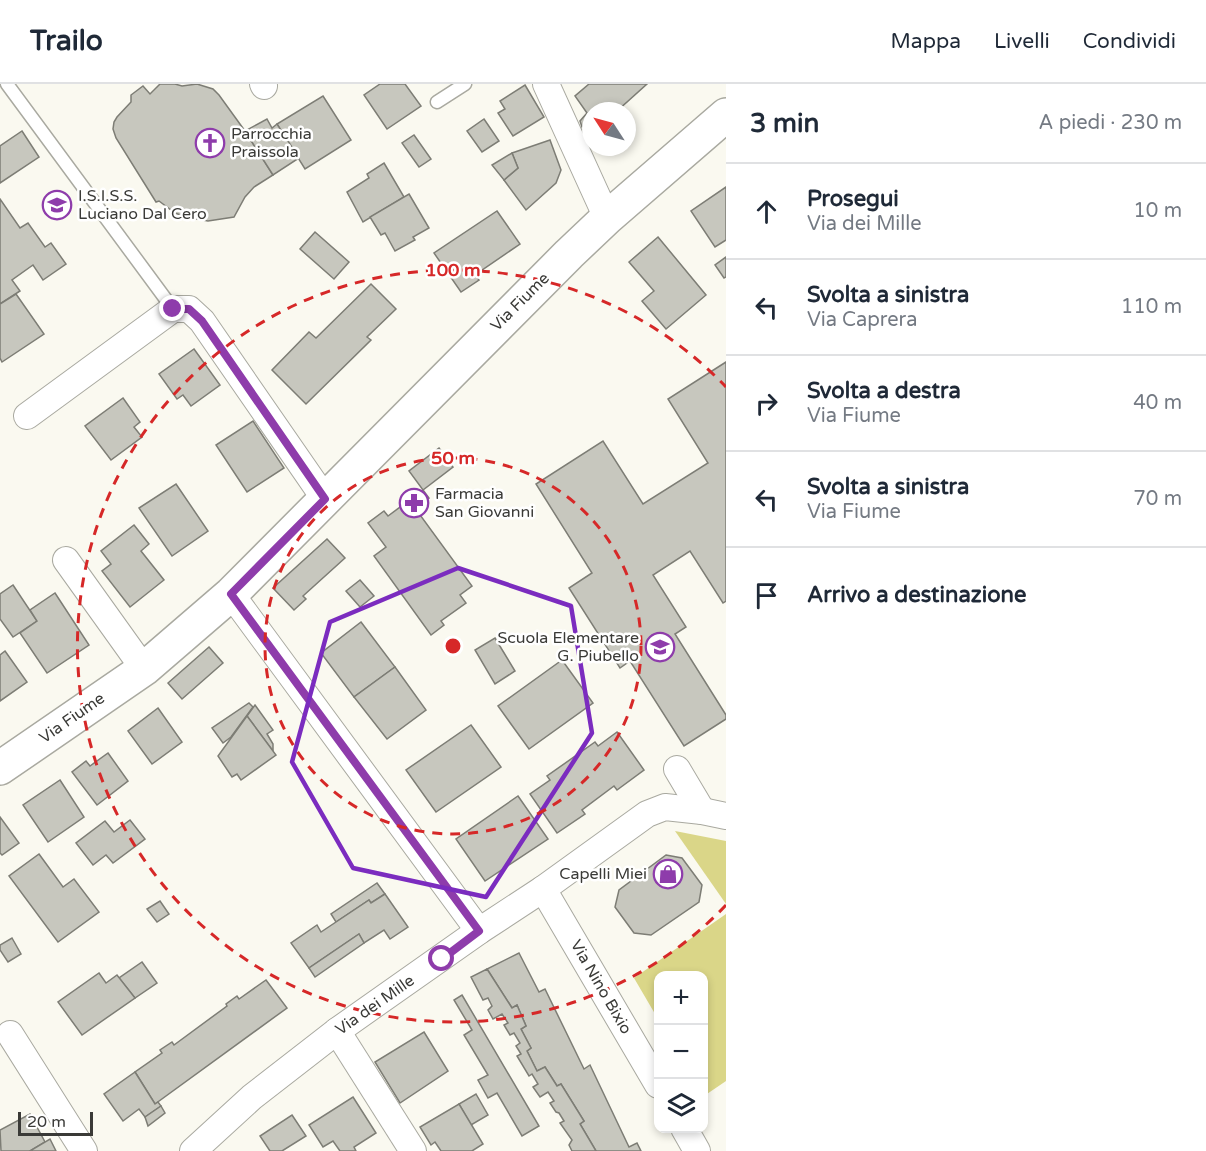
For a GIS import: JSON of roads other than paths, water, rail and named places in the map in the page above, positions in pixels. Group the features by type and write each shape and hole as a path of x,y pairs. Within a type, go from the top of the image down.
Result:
{"main road":[{"name":"Via Fiume","path":"2,763 144,669 231,594 541,281 607,218 726,115"}],"street":[{"path":"546,84 607,218"},
{"path":"27,416 173,309 189,309 202,321 325,499"},
{"path":"66,560 144,669"},
{"path":"231,594 479,931"},
{"path":"677,769 714,813"},
{"name":"Via dei Mille","path":"193,1151 252,1097 337,1031 543,889 647,814 665,807 714,813"},
{"name":"Via Nino Bixio","path":"543,889 654,1079"},
{"path":"337,1031 413,1151"},
{"path":"10,1034 84,1151"},
{"path":"687,1133 697,1151"}],"lane":[{"path":"7,84 173,309"},
{"path":"437,102 465,84"}],"place":[{"name":"Parrocchia Praissola","path":"210,143"},
{"name":"I.S.I.S.S. Luciano Dal Cero","path":"57,205"},
{"name":"Farmacia San Giovanni","path":"414,503"},
{"name":"Scuola Elementare G. Piubello","path":"660,647"},
{"name":"Capelli Miei","path":"668,874"}]}
